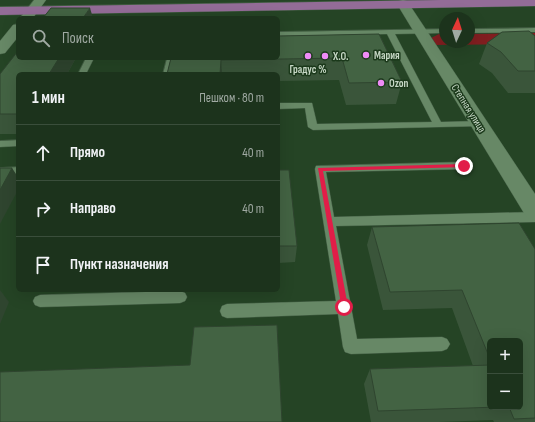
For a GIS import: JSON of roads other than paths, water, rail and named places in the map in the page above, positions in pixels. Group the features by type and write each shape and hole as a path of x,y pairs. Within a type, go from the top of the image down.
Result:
{"main road":[{"path":"0,1 61,0"},
{"path":"0,11 29,14 535,2"}],"street":[{"path":"29,14 40,0"},
{"name":"Степная улица","path":"403,4 535,212"},
{"path":"0,50 16,30"}],"lane":[{"path":"475,31 535,30"},
{"path":"280,34 439,31"},
{"path":"390,32 438,125"},
{"path":"83,72 89,60"},
{"path":"168,72 170,60"},
{"path":"280,106 309,105 313,127 479,124"},
{"path":"0,144 16,143"},
{"path":"442,344 352,347 320,169 464,166"},
{"path":"0,172 16,172"},
{"path":"329,222 535,217"},
{"path":"40,301 106,294 180,297"},
{"path":"227,311 344,307"}],"place":[{"name":"Мария","path":"366,55"},
{"name":"Градус %","path":"308,56"},
{"name":"X.O.","path":"325,56"},
{"name":"Ozon","path":"381,83"}]}
